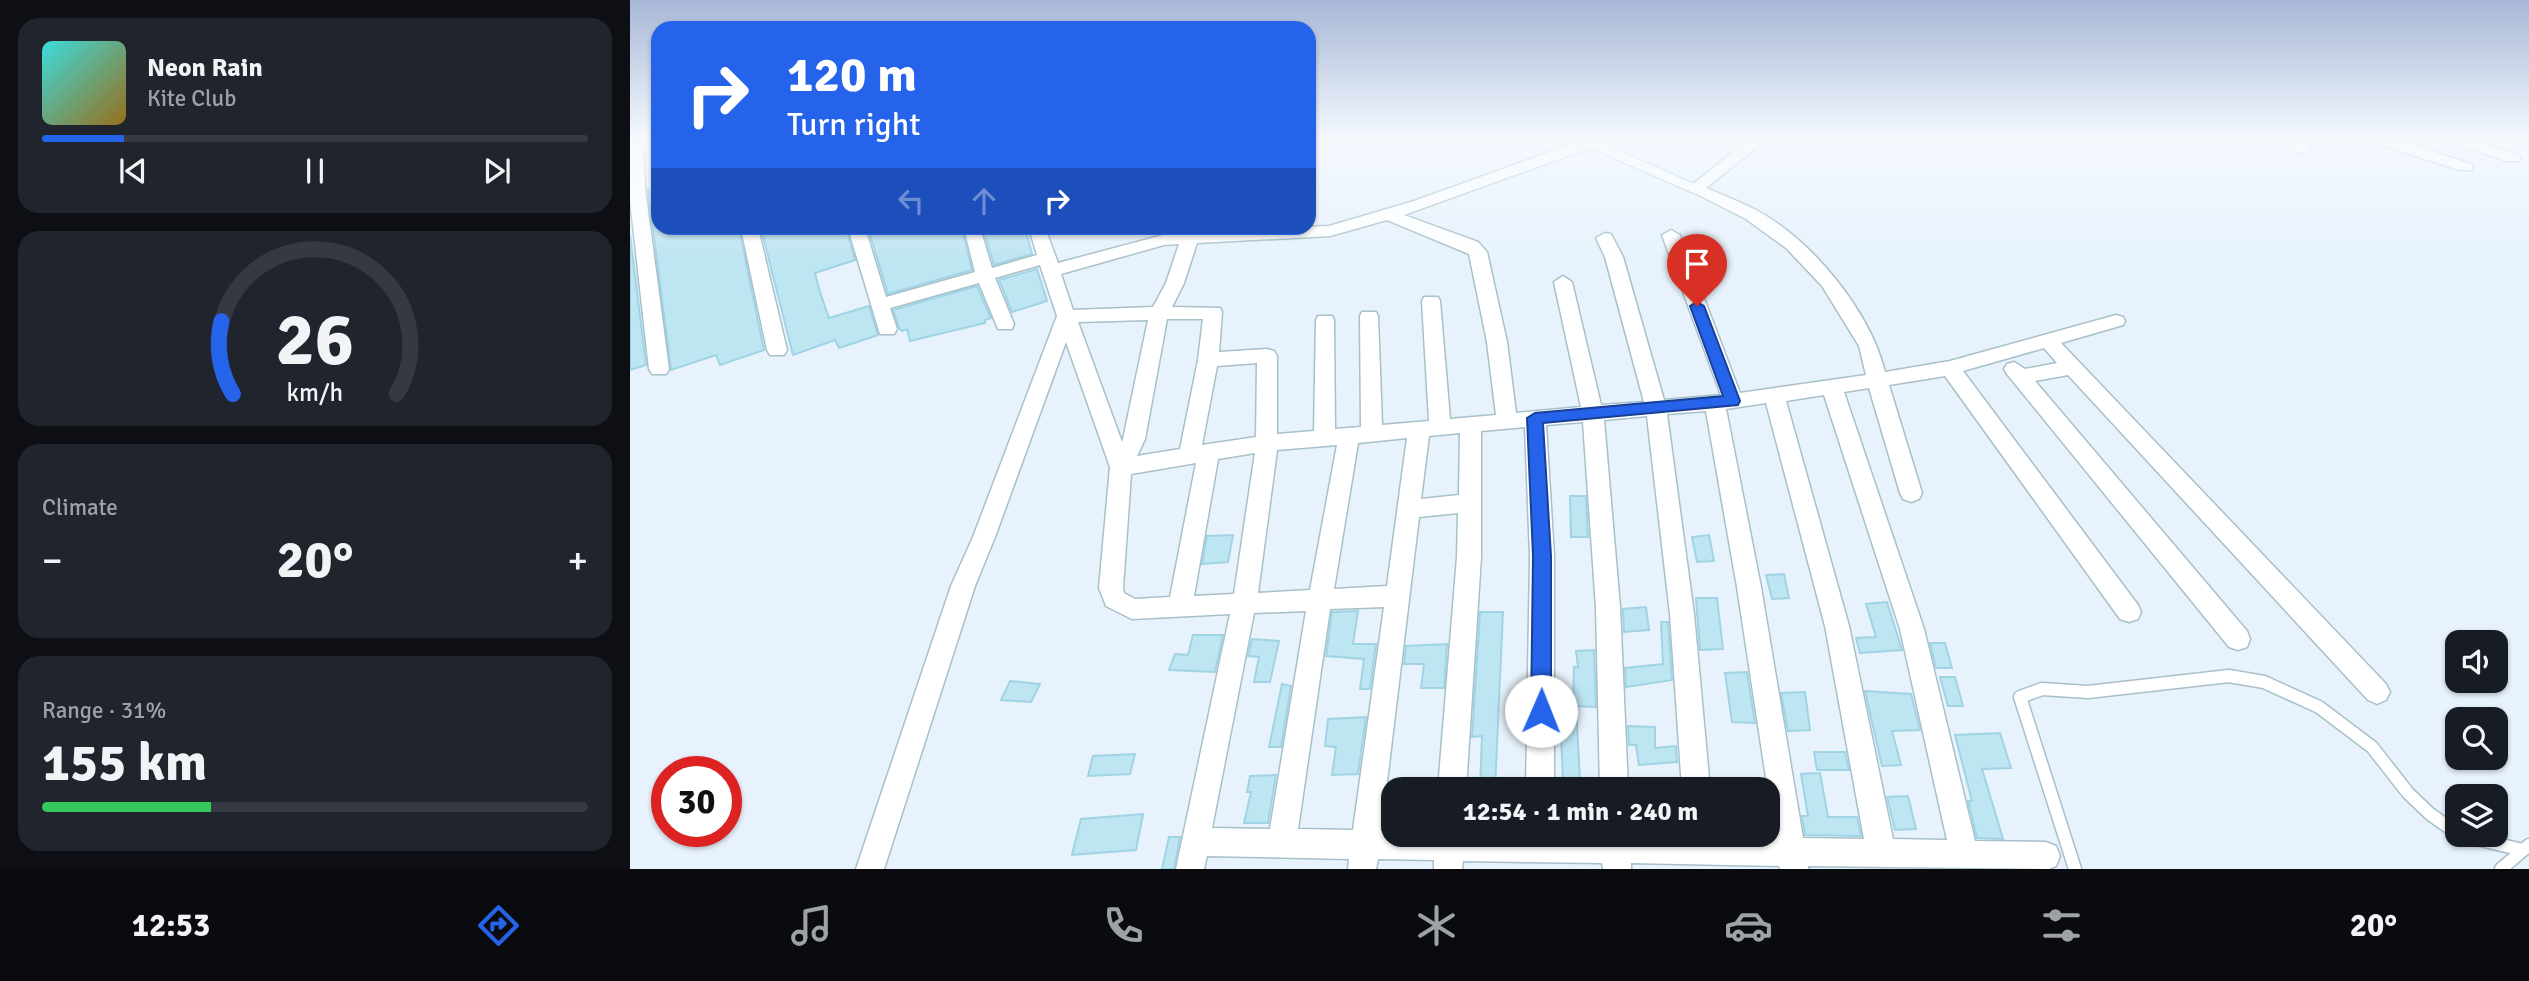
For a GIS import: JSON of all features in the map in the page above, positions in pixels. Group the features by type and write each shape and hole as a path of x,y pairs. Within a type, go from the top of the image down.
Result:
{"street":[{"path":"1316,231 1330,231 1420,205 1486,180"},
{"path":"1707,180 1695,189 1752,215 1792,244 1829,282 1869,346 1911,493"},
{"path":"651,184 634,189 659,369"},
{"path":"1386,214 1472,246 1478,252 1497,342 1507,421"},
{"path":"751,235 777,350"},
{"path":"858,235 887,329"},
{"path":"974,235 985,276 1005,324"},
{"path":"1039,235 1121,467"},
{"path":"880,305 985,276 1163,240 1206,235"},
{"path":"1671,235 1724,402 1749,587 1793,861"},
{"path":"1190,238 1175,283 1159,313 1135,439 1121,467 1111,588 1114,599 1132,609 1397,596"},
{"path":"1605,238 1614,257 1656,408 1682,614 1695,777"},
{"path":"1563,282 1593,414 1608,607 1614,777"},
{"path":"1363,857 1409,509 1429,428 1431,301"},
{"path":"1066,316 1213,312 1180,607"},
{"path":"870,869 962,586 984,537 1066,316"},
{"path":"1369,316 1372,433"},
{"path":"1324,437 1325,320"},
{"path":"1121,467 1267,443 1724,402 1832,387 1950,368 2116,321"},
{"path":"2049,342 2377,692"},
{"path":"2001,355 2238,639"},
{"path":"1208,360 1267,356 1267,443 1244,605 1192,855 1282,843 1363,857 1448,850 1616,851 1702,852 1793,861 1966,863 2046,856"},
{"path":"2021,377 2071,367"},
{"path":"1950,368 2129,612"},
{"path":"1832,387 1912,629 1966,863"},
{"path":"1774,395 1837,626 1883,862"},
{"path":"1535,418 1542,577 1540,777"},
{"path":"1453,777 1469,556 1471,424"},
{"path":"1282,843 1349,435"},
{"path":"1409,509 1470,503"}],"lane":[{"path":"1673,180 1695,189"},
{"path":"2075,869 2020,697 2042,690 2088,692 2229,676 2264,682 2319,708 2372,747 2408,793 2445,825"},
{"path":"2508,844 2526,847"},
{"path":"2501,869 2526,847"}],"building":[{"path":"651,189 651,213 648,190"},
{"path":"630,235 646,365 630,370"},
{"path":"654,235 740,235 764,350 720,365 716,355 671,370"},
{"path":"763,235 848,235 855,260 815,273 820,292 829,318 869,306 878,335 839,348 835,340 793,355"},
{"path":"870,235 964,235 972,270 888,294"},
{"path":"985,235 1027,235 1032,254 994,265"},
{"path":"1037,269 1047,301 1012,312 999,280"},
{"path":"977,286 991,318 985,320 985,323 910,341 907,329 902,331 899,328 893,310"},
{"path":"1570,496 1586,496 1588,537 1571,537"},
{"path":"1233,535 1228,562 1202,564 1207,536"},
{"path":"1709,535 1714,561 1697,562 1692,537"},
{"path":"1784,574 1789,598 1772,599 1766,575"},
{"path":"1696,598 1717,598 1723,649 1700,650"},
{"path":"1887,602 1902,650 1860,653 1856,638 1876,637 1866,604"},
{"path":"1646,607 1649,630 1624,632 1623,609"},
{"path":"1358,611 1353,644 1376,644 1370,689 1360,689 1364,659 1326,656 1332,612"},
{"path":"1480,612 1503,612 1496,777 1480,777 1482,736 1472,737"},
{"path":"1661,622 1668,622 1672,680 1626,687 1625,668 1663,664"},
{"path":"1193,635 1223,635 1215,672 1169,670 1175,654 1188,655"},
{"path":"1252,639 1279,641 1270,682 1254,682 1259,657 1248,656"},
{"path":"1930,643 1945,643 1952,668 1936,668"},
{"path":"1447,644 1444,688 1421,688 1424,664 1404,664 1406,646"},
{"path":"1594,650 1596,707 1576,706 1580,777 1563,777 1561,738 1557,738 1557,705 1573,704 1574,667 1578,667 1576,651"},
{"path":"1747,672 1755,723 1732,722 1725,673"},
{"path":"1940,677 1955,677 1963,706 1948,706"},
{"path":"1010,681 1040,684 1031,702 1001,700"},
{"path":"1282,684 1291,686 1281,747 1269,747"},
{"path":"1865,691 1911,694 1920,730 1892,731 1901,765 1882,766"},
{"path":"1805,692 1810,730 1788,731 1781,693"},
{"path":"1366,717 1358,774 1332,775 1336,747 1325,746 1328,719"},
{"path":"1628,726 1655,727 1655,748 1676,746 1677,762 1639,765 1636,745 1629,745"},
{"path":"2000,733 2011,768 1982,769 2003,839 1977,838 1968,801 1972,801 1955,735"},
{"path":"1814,752 1845,752 1849,770 1817,770"},
{"path":"1135,754 1130,774 1088,776 1093,756"},
{"path":"1820,773 1828,817 1857,817 1861,836 1805,835 1802,816 1808,816 1801,774"},
{"path":"1276,775 1268,823 1244,823 1251,792 1247,792 1250,776"},
{"path":"1908,796 1916,829 1895,830 1887,797"},
{"path":"1143,814 1136,850 1072,855 1081,819"},
{"path":"1169,837 1180,837 1174,869 1162,869"}],"route":[{"path":"1541,711 1542,556 1535,418 1733,401 1697,306"}]}
